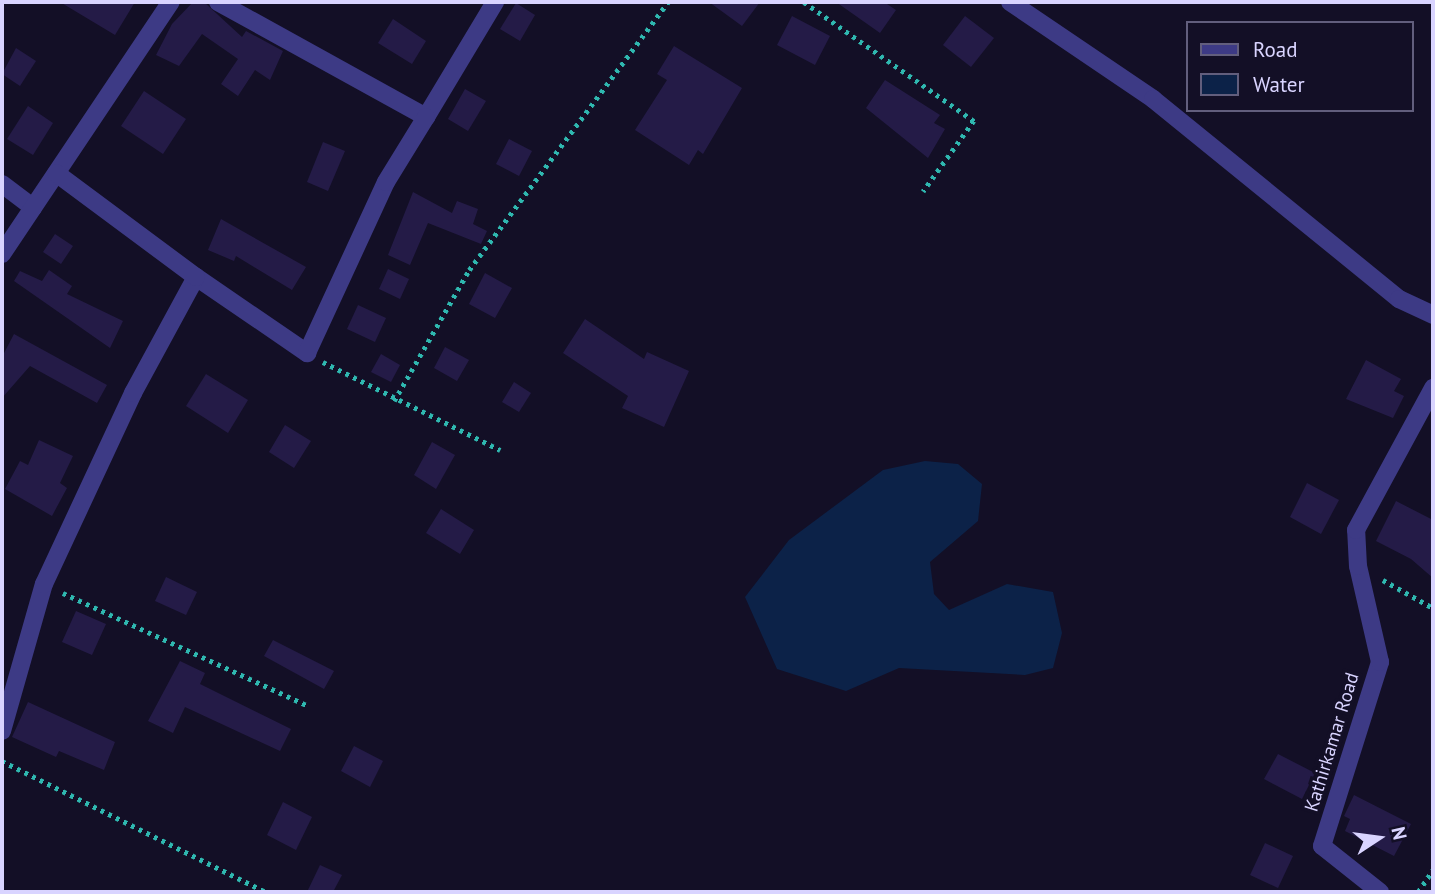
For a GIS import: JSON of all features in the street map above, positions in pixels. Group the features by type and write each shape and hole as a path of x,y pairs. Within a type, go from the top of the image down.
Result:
{"street":[{"path":"2,254 171,2"},
{"path":"218,2 426,117"},
{"path":"56,173 196,277 307,354 386,182 495,2"},
{"path":"1010,2 1153,99 1399,299 1433,315"},
{"path":"2,184 33,207"},
{"path":"2,732 44,584 133,393 196,277"},
{"name":"Kathirkamar Road","path":"1380,892 1322,846 1380,662 1357,566 1356,530 1433,388"}],"path":[{"path":"394,401 469,270 667,2"},
{"path":"804,2 974,121 923,192"},
{"path":"307,354 394,401 500,450"},
{"path":"1357,566 1433,608"},
{"path":"44,584 306,705"},
{"path":"2,761 266,892"},
{"path":"1418,892 1433,870"}],"water":[{"path":"925,461 958,464 982,484 978,521 930,562 934,594 949,610 1007,584 1053,592 1062,633 1053,668 1025,675 899,668 846,691 777,669 745,597 789,540 883,470"}],"building":[{"path":"60,2 135,2 115,35"},
{"path":"193,2 204,2 242,37 246,31 283,51 270,80 255,70 238,96 221,84 238,59 202,34 179,66 156,55 172,24"},
{"path":"709,2 760,2 742,26"},
{"path":"836,2 884,2 896,10 880,33"},
{"path":"516,3 535,15 520,41 500,29"},
{"path":"792,16 830,36 815,65 777,45"},
{"path":"965,16 994,38 971,67 943,45"},
{"path":"393,19 426,41 412,64 378,43"},
{"path":"674,46 742,88 703,154 698,150 689,165 635,130 667,80 657,74"},
{"path":"16,48 36,61 20,86 2,74"},
{"path":"885,80 940,115 934,123 945,129 928,158 866,108"},
{"path":"465,89 486,101 468,131 448,119"},
{"path":"144,91 186,119 163,154 121,126"},
{"path":"28,106 53,123 33,155 7,139"},
{"path":"509,139 532,151 519,176 496,164"},
{"path":"323,142 345,151 328,191 307,182"},
{"path":"413,192 452,213 457,201 478,209 473,224 487,231 481,244 428,223 410,265 388,255"},
{"path":"221,219 306,267 292,290 236,256 234,261 208,250"},
{"path":"55,234 73,246 61,264 43,252"},
{"path":"388,269 409,279 400,299 379,289"},
{"path":"49,270 72,286 67,294 123,321 110,348 14,281 20,271 42,281"},
{"path":"485,273 512,288 495,318 469,304"},
{"path":"358,305 386,318 375,342 347,329"},
{"path":"585,319 644,359 647,352 689,371 664,427 622,408 628,396 563,353"},
{"path":"14,334 107,385 97,403 30,366 2,398 2,357"},
{"path":"445,347 469,360 457,381 434,368"},
{"path":"381,354 400,365 391,382 371,372"},
{"path":"1366,360 1401,379 1394,391 1404,396 1393,418 1346,399"},
{"path":"206,374 248,400 228,433 186,406"},
{"path":"514,382 531,393 519,412 502,402"},
{"path":"285,425 311,441 294,468 269,452"},
{"path":"39,440 73,456 60,483 67,488 52,516 5,489 20,461 28,465"},
{"path":"432,442 455,455 436,489 414,475"},
{"path":"1307,483 1339,500 1321,534 1290,517"},
{"path":"1396,501 1433,520 1433,578 1411,559 1376,541"},
{"path":"441,509 474,530 460,554 426,533"},
{"path":"166,577 197,592 186,615 155,601"},
{"path":"76,611 106,624 92,655 62,642"},
{"path":"273,640 334,671 324,689 264,656"},
{"path":"180,661 205,673 200,684 291,729 280,751 185,707 173,733 148,721"},
{"path":"28,702 115,742 104,770 59,751 56,757 12,737"},
{"path":"354,746 383,761 370,787 341,771"},
{"path":"1278,754 1315,773 1302,799 1264,779"},
{"path":"1354,795 1411,824 1394,856 1345,831 1350,819 1344,816"},
{"path":"283,802 312,817 296,850 267,835"},
{"path":"1265,843 1293,856 1278,888 1250,875"},
{"path":"320,865 342,875 333,892 307,892"}]}
